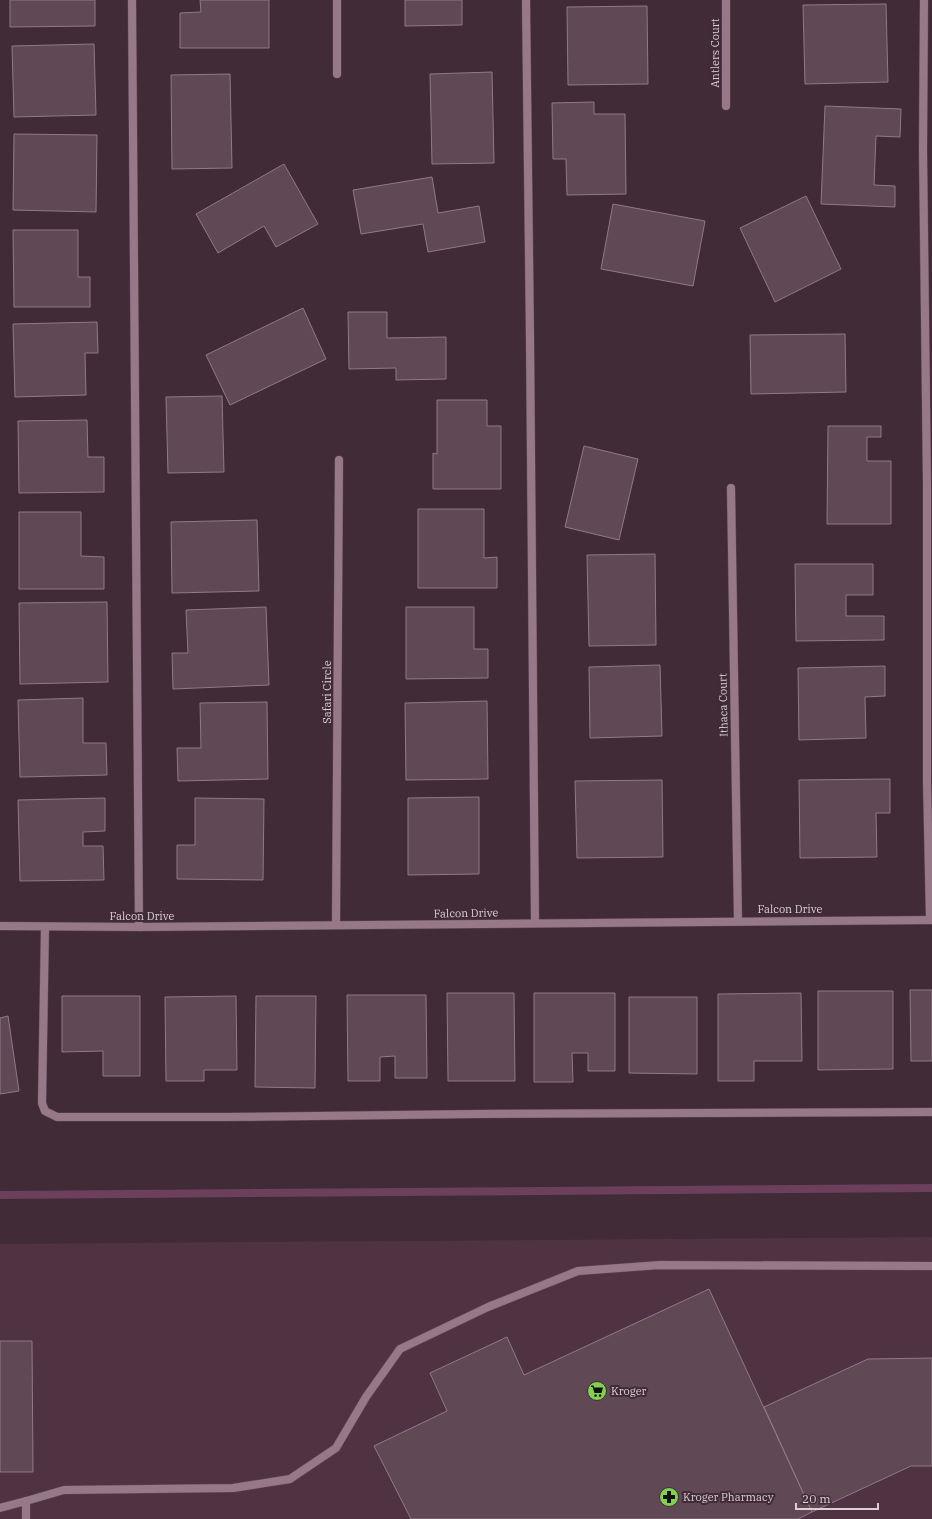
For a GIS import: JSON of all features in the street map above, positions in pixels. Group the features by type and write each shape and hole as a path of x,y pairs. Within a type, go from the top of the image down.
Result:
{"street":[{"path":"132,0 139,927"},
{"path":"337,0 338,74"},
{"path":"526,0 535,923"},
{"name":"Antlers Court","path":"726,0 726,106"},
{"path":"924,0 923,150 927,485 927,782 931,920"},
{"name":"Safari Circle","path":"336,925 339,460"},
{"name":"Ithaca Court","path":"731,488 738,921"},
{"name":"Falcon Drive","path":"0,926 139,927 931,920"},
{"path":"45,927 42,1103 45,1110 57,1117 932,1112"},
{"path":"0,1508 26,1502 64,1490 233,1488 290,1479 336,1448 366,1397 400,1349 488,1306 578,1271 660,1265 932,1266"},
{"path":"26,1502 26,1519"}],"shaded area":[{"path":"932,1237 932,1519 0,1519 0,1244"}],"building":[{"path":"10,0 95,0 95,26 10,27"},
{"path":"200,0 269,0 269,48 180,48 180,13 201,12"},
{"path":"405,0 462,0 462,25 405,26"},
{"path":"886,4 888,82 805,84 803,5"},
{"path":"647,6 648,84 568,85 567,7"},
{"path":"94,44 96,115 14,117 12,46"},
{"path":"492,72 494,163 432,164 430,74"},
{"path":"230,74 232,168 172,169 171,75"},
{"path":"594,102 594,114 625,114 626,194 567,195 566,159 553,159 552,103"},
{"path":"825,106 901,109 900,137 876,136 874,185 895,186 895,207 821,204"},
{"path":"14,134 97,135 96,212 13,210"},
{"path":"284,164 318,224 276,247 264,226 218,253 196,214"},
{"path":"432,177 438,213 479,206 485,242 428,252 423,224 361,234 353,190"},
{"path":"806,196 841,269 775,302 740,228"},
{"path":"613,204 705,221 693,286 601,269"},
{"path":"13,230 78,230 78,277 90,277 90,307 14,307"},
{"path":"303,308 326,359 230,405 206,355"},
{"path":"348,312 387,312 387,338 446,337 446,379 396,380 396,368 349,369"},
{"path":"97,322 98,353 85,353 86,395 15,397 13,324"},
{"path":"845,334 846,392 751,394 750,335"},
{"path":"222,396 224,472 168,473 166,397"},
{"path":"437,400 487,400 487,426 501,426 501,489 433,489 433,453 437,454"},
{"path":"87,420 88,457 104,457 104,492 19,493 18,421"},
{"path":"828,426 881,426 881,437 867,437 867,461 891,461 891,524 827,524"},
{"path":"584,446 638,459 619,540 565,527"},
{"path":"418,509 484,509 484,558 497,557 497,588 418,588"},
{"path":"19,512 81,512 81,556 104,557 104,589 19,589"},
{"path":"257,520 259,591 172,593 171,522"},
{"path":"655,554 656,645 589,646 587,555"},
{"path":"795,564 873,564 873,595 846,595 846,616 884,616 884,640 796,641"},
{"path":"107,602 108,682 20,684 19,603"},
{"path":"266,607 269,685 173,689 172,653 188,653 186,610"},
{"path":"406,607 474,607 474,649 488,649 488,678 406,679"},
{"path":"660,665 662,736 590,738 589,667"},
{"path":"885,666 885,696 865,697 866,738 799,740 798,668"},
{"path":"83,698 83,743 106,743 107,775 20,777 18,700"},
{"path":"487,701 488,779 406,780 405,703"},
{"path":"267,702 268,779 178,781 177,748 201,748 200,703"},
{"path":"890,779 890,813 876,813 877,857 800,858 799,780"},
{"path":"662,780 663,857 577,858 575,781"},
{"path":"479,797 479,874 408,875 408,798"},
{"path":"105,798 105,831 83,832 83,846 103,846 104,880 20,881 18,800"},
{"path":"195,798 264,799 263,880 177,879 177,845 195,845"},
{"path":"910,990 932,990 932,1061 911,1061"},
{"path":"818,991 893,991 893,1069 818,1070"},
{"path":"447,993 514,993 515,1081 448,1081"},
{"path":"534,993 615,993 615,1071 588,1071 588,1053 572,1053 573,1082 534,1082"},
{"path":"801,993 802,1061 754,1061 754,1081 718,1081 718,994"},
{"path":"347,995 426,995 427,1078 395,1078 395,1056 380,1057 380,1081 348,1081"},
{"path":"62,996 140,996 140,1076 103,1076 103,1051 62,1052"},
{"path":"236,996 237,1070 204,1070 204,1081 166,1081 165,997"},
{"path":"256,996 316,996 315,1088 255,1087"},
{"path":"629,997 697,997 697,1074 629,1073"},
{"path":"8,1016 19,1091 0,1094 0,1018"},
{"name":"Kroger","path":"709,1289 812,1512 798,1519 411,1519 374,1446 447,1411 430,1373 507,1337 524,1375"},
{"path":"0,1341 32,1341 33,1472 0,1472"},
{"path":"932,1358 932,1466 911,1466 812,1512 764,1407 868,1359"}],"waterway":[{"path":"0,1195 932,1188"}],"place":[{"name":"Kroger","path":"597,1391"},
{"name":"Kroger Pharmacy","path":"669,1497"}]}
